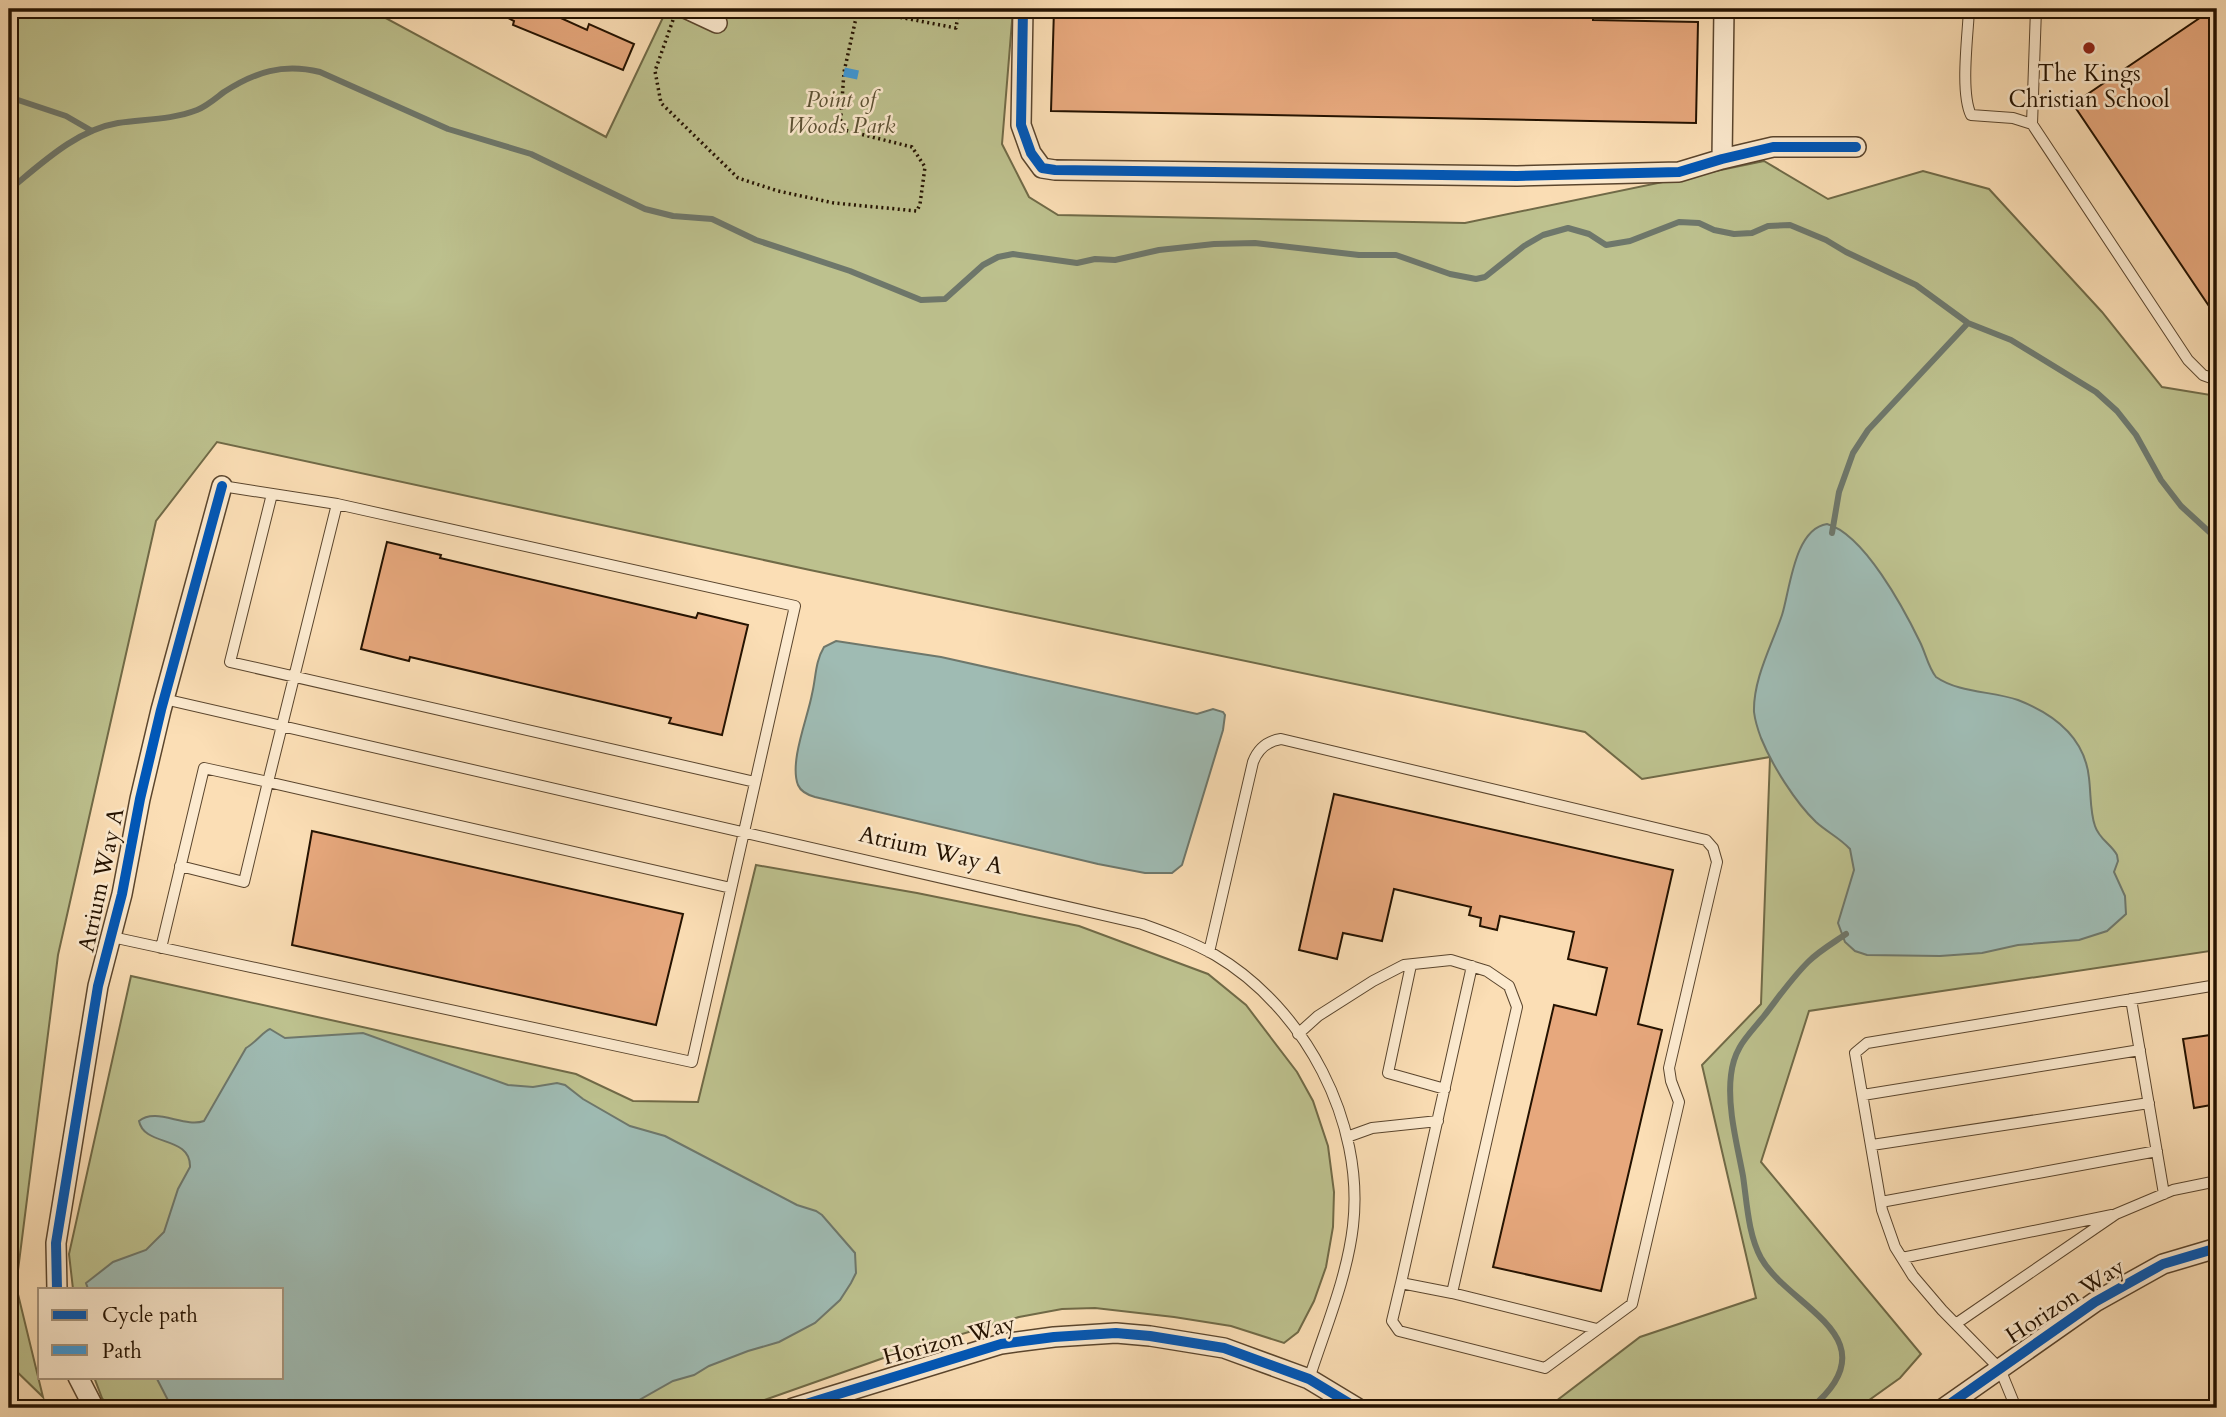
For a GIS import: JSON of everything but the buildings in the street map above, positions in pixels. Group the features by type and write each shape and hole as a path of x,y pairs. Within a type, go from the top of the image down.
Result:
{"street":[{"path":"687,9 717,23"},
{"path":"1023,9 1021,125 1031,153 1042,168 1517,176 1679,172 1773,147 1856,147"},
{"path":"1722,159 1724,9"},
{"name":"Atrium Way A","path":"57,1288 56,1243 98,986 112,937 140,799 164,699 222,486"},
{"name":"Horizon Way","path":"1944,1408 2106,1295 2163,1264 2217,1248"},
{"name":"Horizon Way","path":"793,1408 1000,1344 1103,1334 1150,1336 1224,1348 1309,1379 1357,1408"},
{"path":"79,1378 94,1408"}],"lane":[{"path":"1969,9 1966,91 1971,115 2013,118 2032,124"},
{"path":"2035,9 2032,124 2188,360 2203,374 2217,380"},
{"path":"112,937 692,1062 795,606 337,505 222,486"},
{"path":"272,494 230,662 755,782"},
{"path":"180,866 244,882 337,505"},
{"name":"Atrium Way A","path":"164,699 1142,924 1177,936 1209,952 1242,974 1271,999 1298,1034 1333,1094 1347,1137 1355,1178 1353,1226 1345,1269 1309,1379"},
{"path":"1209,952 1253,762 1256,754 1273,740 1281,739 1710,843 1717,862 1669,1068 1679,1102 1632,1304 1545,1368 1399,1331 1392,1321 1472,966"},
{"path":"161,948 204,768 731,888"},
{"path":"1298,1034 1318,1016 1404,965 1451,960 1487,971 1509,986 1517,1007 1452,1293"},
{"path":"1411,965 1388,1073 1445,1089"},
{"path":"2016,1408 2000,1369 1942,1310 1913,1276 1895,1247 1881,1202 1855,1053 1867,1042 2217,985"},
{"path":"2131,999 2164,1194"},
{"path":"1863,1095 2140,1050"},
{"path":"1872,1145 2149,1103"},
{"path":"1347,1137 1372,1128 1438,1121"},
{"path":"1881,1202 2157,1151"},
{"path":"1902,1258 2116,1214 2164,1194 2217,1181"},
{"path":"1957,1323 2116,1214"},
{"path":"1401,1283 1597,1329"}],"path":[{"path":"677,9 655,72 661,103 738,178 778,191 834,203 917,211 925,167 912,147 840,129 844,72 858,9 956,28 960,9"}],"green space":[{"name":"Point of Woods Park","path":"9,9 369,9 606,137 667,9 1013,9 1002,144 1029,197 1058,215 1465,223 1764,161 1828,199 1923,171 1989,189 2102,312 2162,387 2217,396 2217,950 1809,1011 1761,1162 1921,1354 1900,1378 1858,1408 1547,1408 1640,1337 1756,1298 1702,1065 1761,1004 1770,757 1642,779 1585,732 810,570 217,442 156,521 58,955 16,1286 43,1397 9,1364"},
{"path":"756,865 917,893 1079,926 1208,974 1246,1005 1297,1072 1313,1101 1328,1146 1334,1192 1333,1227 1326,1267 1314,1301 1298,1332 1284,1343 1231,1326 1174,1317 1095,1308 1062,1309 1019,1317 892,1355 742,1408 109,1408 102,1398 94,1378 284,1378 284,1288 73,1288 69,1254 131,976 576,1074 633,1101 698,1102"}],"water":[{"path":"1827,524 1855,542 1881,574 1913,628 1936,677 1965,689 2018,700 2044,712 2074,739 2086,764 2095,826 2117,855 2114,872 2125,896 2126,914 2107,931 2079,940 1940,956 1867,955 1855,951 1845,942 1838,923 1854,870 1850,849 1816,822 1792,794 1766,749 1754,712 1760,675 1782,615 1800,548 1816,528"},
{"path":"836,641 941,657 1197,714 1213,709 1223,712 1223,730 1182,865 1172,873 1145,873 805,793 798,785 796,775 797,752 819,658 824,647"},
{"path":"270,1029 285,1038 363,1033 508,1085 565,1085 583,1099 630,1126 665,1136 797,1205 816,1211 855,1253 856,1273 840,1300 815,1323 779,1342 748,1351 709,1366 694,1375 673,1381 625,1408 172,1408 157,1378 284,1378 284,1288 88,1288 86,1283 113,1262 146,1250 164,1232 178,1189 190,1167 183,1150 149,1135 139,1121 154,1116 188,1122 204,1121 246,1048"}],"waterway":[{"path":"9,190 46,159 88,133 118,123 187,113 197,110 247,79 270,71 307,69 320,72 448,129 531,154 645,209 673,216 712,219 756,240 850,271 921,300 945,299 983,265 998,257 1013,254 1077,263 1095,259 1115,260 1159,250 1255,243 1359,255 1396,255 1450,274 1476,279 1485,277 1524,246 1543,235 1568,228 1589,234 1606,245 1630,241 1679,222 1699,223 1714,230 1734,234 1752,233 1768,226 1790,225 1916,285 1968,323 2011,340 2096,392 2117,411 2136,435 2161,480 2181,506 2217,539"},
{"path":"9,97 66,116 92,131"},
{"path":"1832,533 1839,492 1853,453 1868,430 1968,323"},
{"path":"1811,1408 1830,1388 1840,1372 1840,1345 1826,1323 1769,1270 1757,1249 1733,1126 1730,1087 1735,1057 1743,1042 1802,968 1846,934"}],"marked path":[{"path":"844,72 858,75"}],"cycle path":[{"path":"1023,9 1021,125 1031,153 1042,168 1517,176 1679,172 1773,147 1856,147"},
{"path":"57,1288 56,1243 98,986 122,894 161,710 222,486"},
{"path":"1944,1408 2095,1302 2163,1264 2217,1248"},
{"path":"793,1408 1001,1344 1116,1333 1224,1348 1309,1379 1357,1408"}],"place":[{"name":"The Kings Christian School","path":"2089,48"}]}
